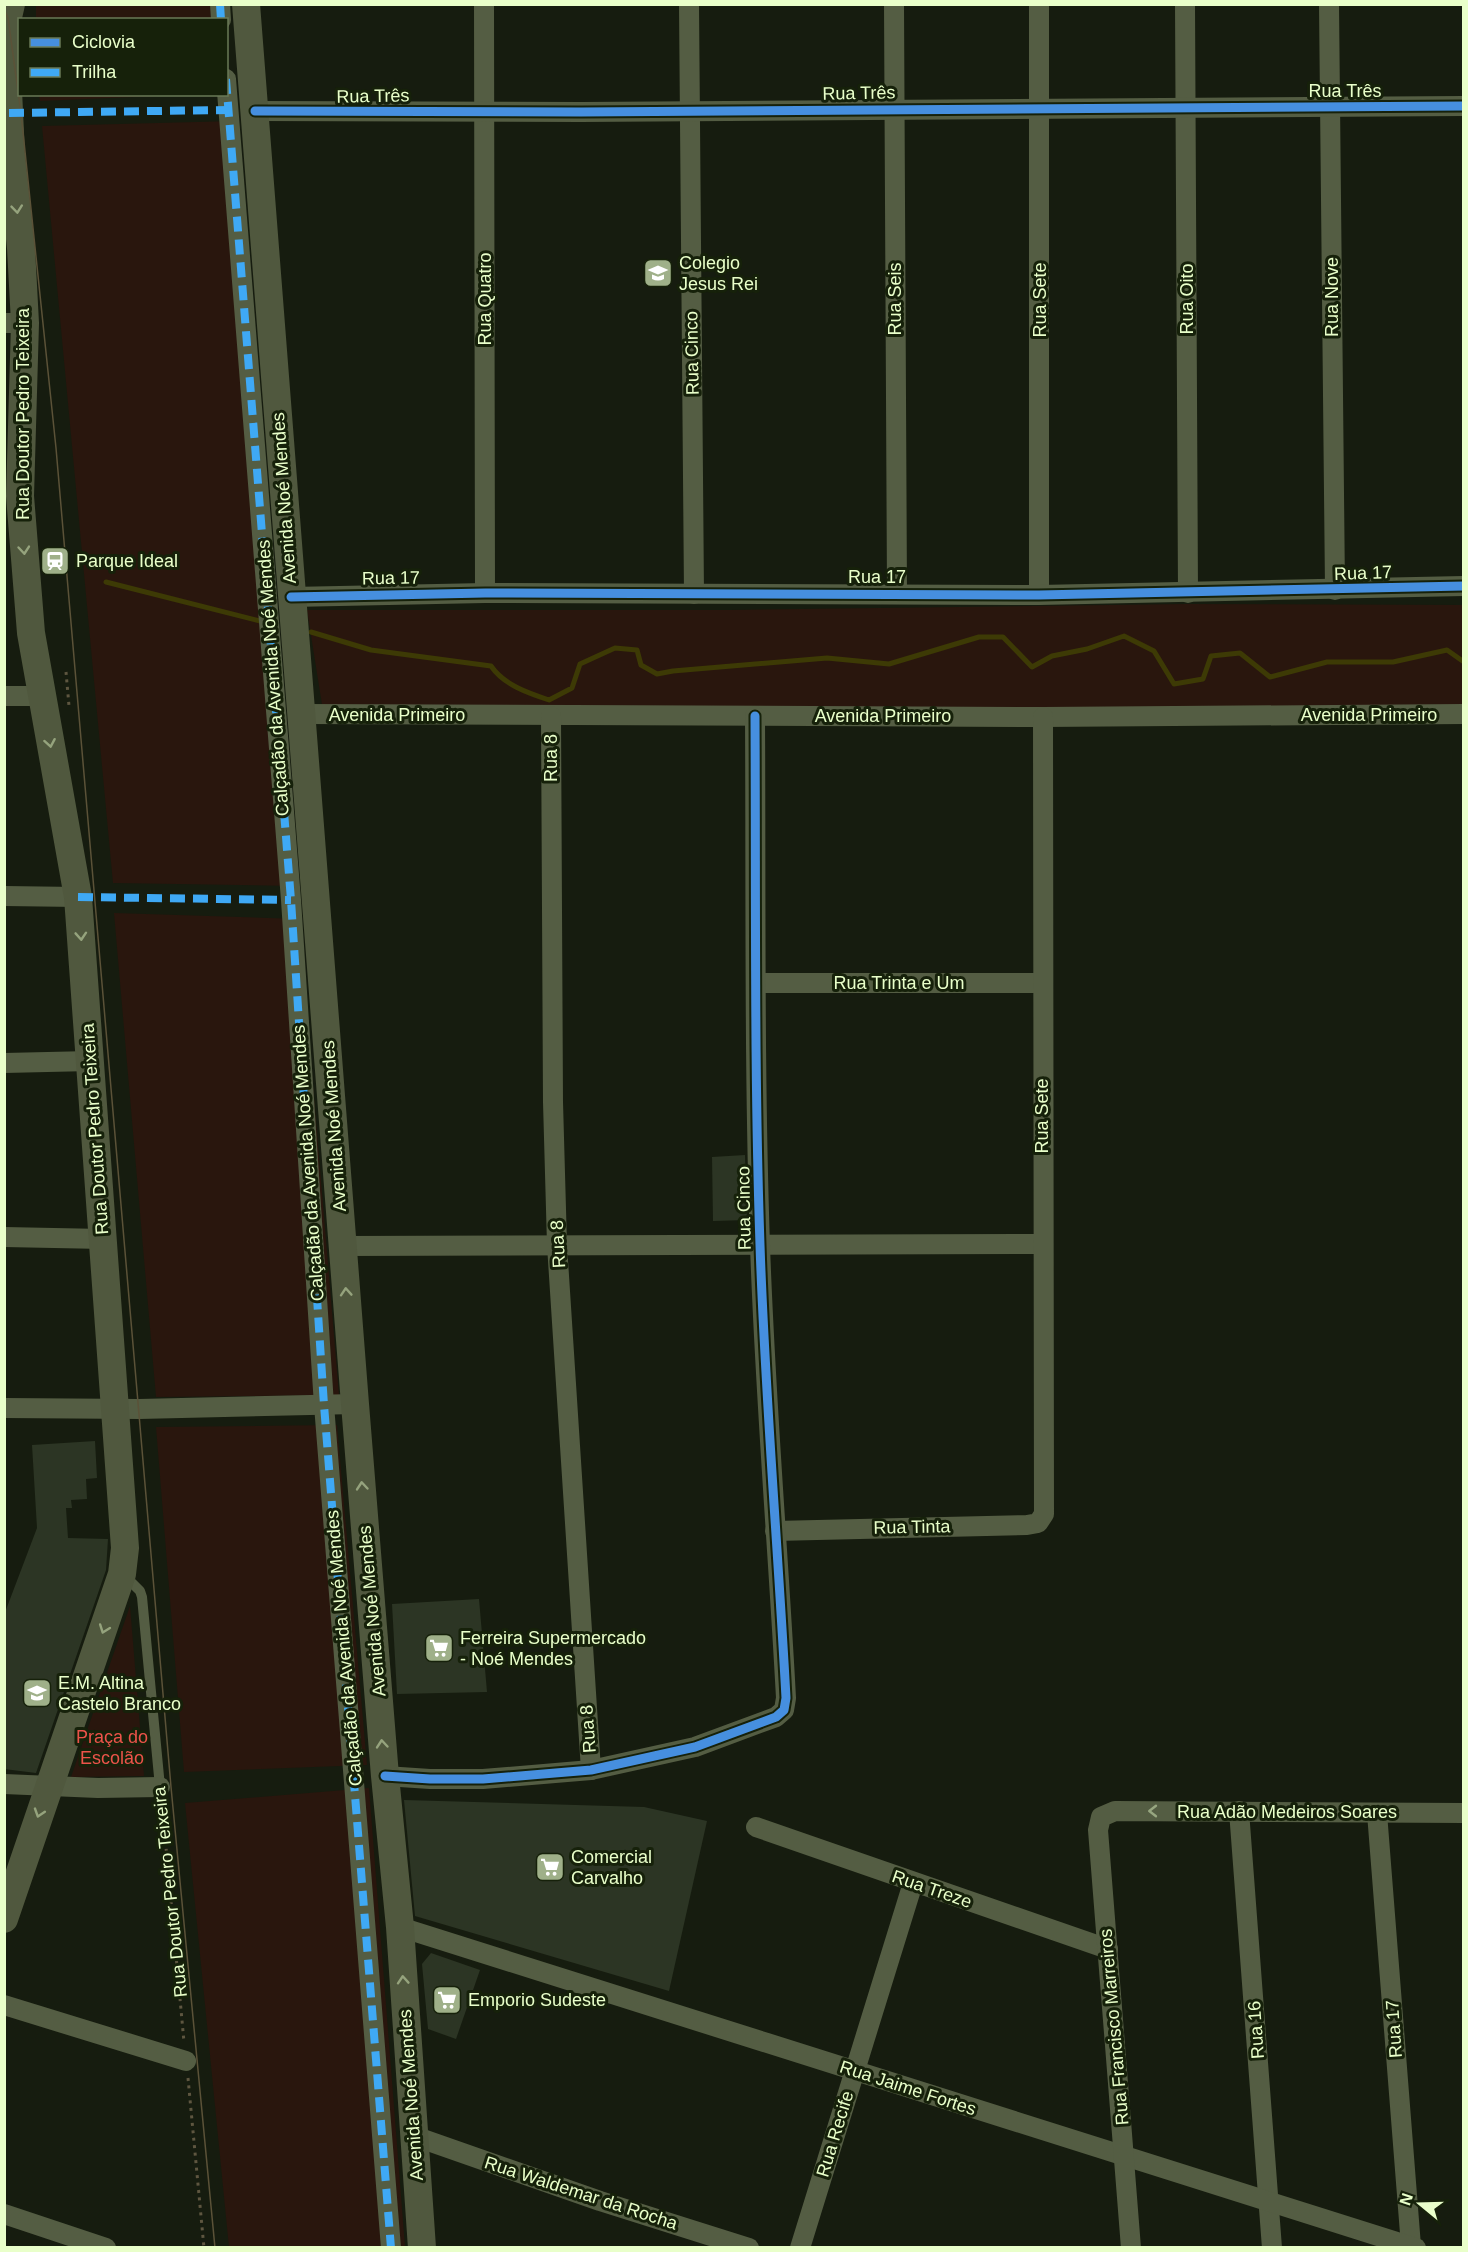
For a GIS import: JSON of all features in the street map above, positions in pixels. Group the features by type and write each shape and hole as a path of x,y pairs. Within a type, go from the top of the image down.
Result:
{"main road":[{"name":"Avenida Noé Mendes","path":"246,4 355,1404 399,1927 422,2247"},
{"name":"Rua Doutor Pedro Teixeira","path":"6,20 8,154 21,248 15,323 12,496 41,696 78,897 116,1408 125,1548 122,1574"},
{"path":"4,1919 122,1574"}],"street":[{"name":"Rua Quatro","path":"484,4 485,593"},
{"name":"Rua Cinco","path":"689,4 694,594"},
{"name":"Rua Seis","path":"894,4 897,594"},
{"name":"Rua Sete","path":"1039,595 1040,4"},
{"name":"Rua Oito","path":"1185,4 1188,593"},
{"name":"Rua Nove","path":"1329,4 1335,590"},
{"name":"Calçadão da Avenida Noé Mendes","path":"227,96 291,900 324,1405 391,2247"},
{"name":"Rua Três","path":"255,111 326,113 690,112 1464,106"},
{"name":"Rua 17","path":"291,597 485,593 1039,595 1464,586"},
{"path":"4,696 41,696"},
{"name":"Avenida Primeiro","path":"302,714 1043,717 1464,714"},
{"name":"Rua 8","path":"551,716 553,1102 557,1245 591,1770"},
{"name":"Rua Cinco","path":"591,1770 695,1747 773,1718 784,1710 786,1698 760,1244 755,716"},
{"name":"Rua Sete","path":"1043,717 1044,1514"},
{"path":"4,896 78,897"},
{"name":"Rua Trinta e Um","path":"756,983 1042,983"},
{"path":"4,1062 91,1061"},
{"path":"4,1237 104,1239"},
{"path":"343,1246 1042,1244"},
{"path":"4,1408 355,1404"},
{"name":"Rua Tinta","path":"775,1530 1027,1525 1038,1523 1044,1514"},
{"path":"385,1776 483,1779 591,1770"},
{"path":"4,1784 49,1784 98,1788 160,1787"},
{"name":"Rua Adão Medeiros Soares","path":"1110,1812 1464,1814"},
{"name":"Rua Francisco Marreiros","path":"1110,1812 1101,1817 1098,1830 1131,2247"},
{"name":"Rua 16","path":"1239,1812 1272,2247"},
{"name":"Rua 17","path":"1377,1813 1414,2247"},
{"name":"Rua Treze","path":"756,1827 1108,1949"},
{"name":"Rua Recife","path":"800,2247 913,1883"},
{"name":"Rua Jaime Fortes","path":"399,1927 1414,2247"},
{"path":"4,2005 186,2061"},
{"name":"Rua Waldemar da Rocha","path":"414,2136 600,2201 749,2247"},
{"path":"4,2214 106,2247"}],"lane":[{"name":"Rua Doutor Pedro Teixeira","path":"122,1574 135,1586 142,1597 160,1787"}],"path":[{"path":"66,672 70,712"}],"green space":[{"path":"36,5 225,5 226,18 36,18"},
{"path":"39,96 157,96 40,101"},
{"path":"236,121 295,886 113,883 42,126"},
{"path":"1187,604 1463,605 1463,708 323,711 307,610 730,610"},
{"path":"114,913 299,919 339,1395 156,1397"},
{"path":"337,1425 367,1765 184,1772 156,1427"},
{"name":"Praça do Escolão","path":"130,1606 144,1776 71,1777"},
{"path":"369,1788 405,2247 229,2247 185,1803"}],"building":[{"path":"745,1155 747,1220 713,1221 712,1157"},
{"name":"E.M. Altina Castelo Branco","path":"95,1441 97,1478 86,1479 87,1499 71,1500 72,1508 66,1508 68,1538 108,1539 106,1570 36,1773 4,1769 4,1615 37,1528 32,1445"},
{"name":"Ferreira Supermercado - Noé Mendes","path":"479,1599 487,1692 397,1694 392,1604"},
{"name":"Comercial Carvalho","path":"404,1800 644,1807 707,1821 669,1991 415,1916"},
{"name":"Emporio Sudeste","path":"431,1953 480,1970 456,2039 428,2029 422,1964"}],"waterway":[{"path":"106,582 264,622"},
{"path":"311,632 371,650 491,666 496,673 510,683 549,700 572,688 580,664 615,648 637,650 641,665 657,674 827,658 889,664 979,637 1003,637 1032,667 1052,656 1087,649 1124,636 1154,651 1174,684 1203,679 1211,656 1240,653 1270,677 1327,662 1393,662 1447,650 1464,662"}],"tram line":[{"path":"4,9 8,18 18,91"},
{"path":"19,96 56,448 171,1787 215,2248"}],"marked path":[{"path":"220,4 221,18"},
{"path":"227,96 291,900 324,1405 391,2248"},
{"path":"9,113 229,110"},
{"path":"78,897 291,900"}],"cycle path":[{"path":"255,111 581,112 1464,106"},
{"path":"291,597 485,593 1039,595 1464,586"},
{"path":"385,1776 483,1779 591,1770 695,1747 776,1717 784,1710 786,1698 765,1358 758,1179 755,716"}],"place":[{"name":"Colegio Jesus Rei","path":"658,273"},
{"name":"Parque Ideal","path":"55,561"},
{"name":"Ferreira Supermercado - Noé Mendes","path":"439,1648"},
{"name":"E.M. Altina Castelo Branco","path":"37,1693"},
{"name":"Comercial Carvalho","path":"550,1867"},
{"name":"Emporio Sudeste","path":"447,2000"}]}
